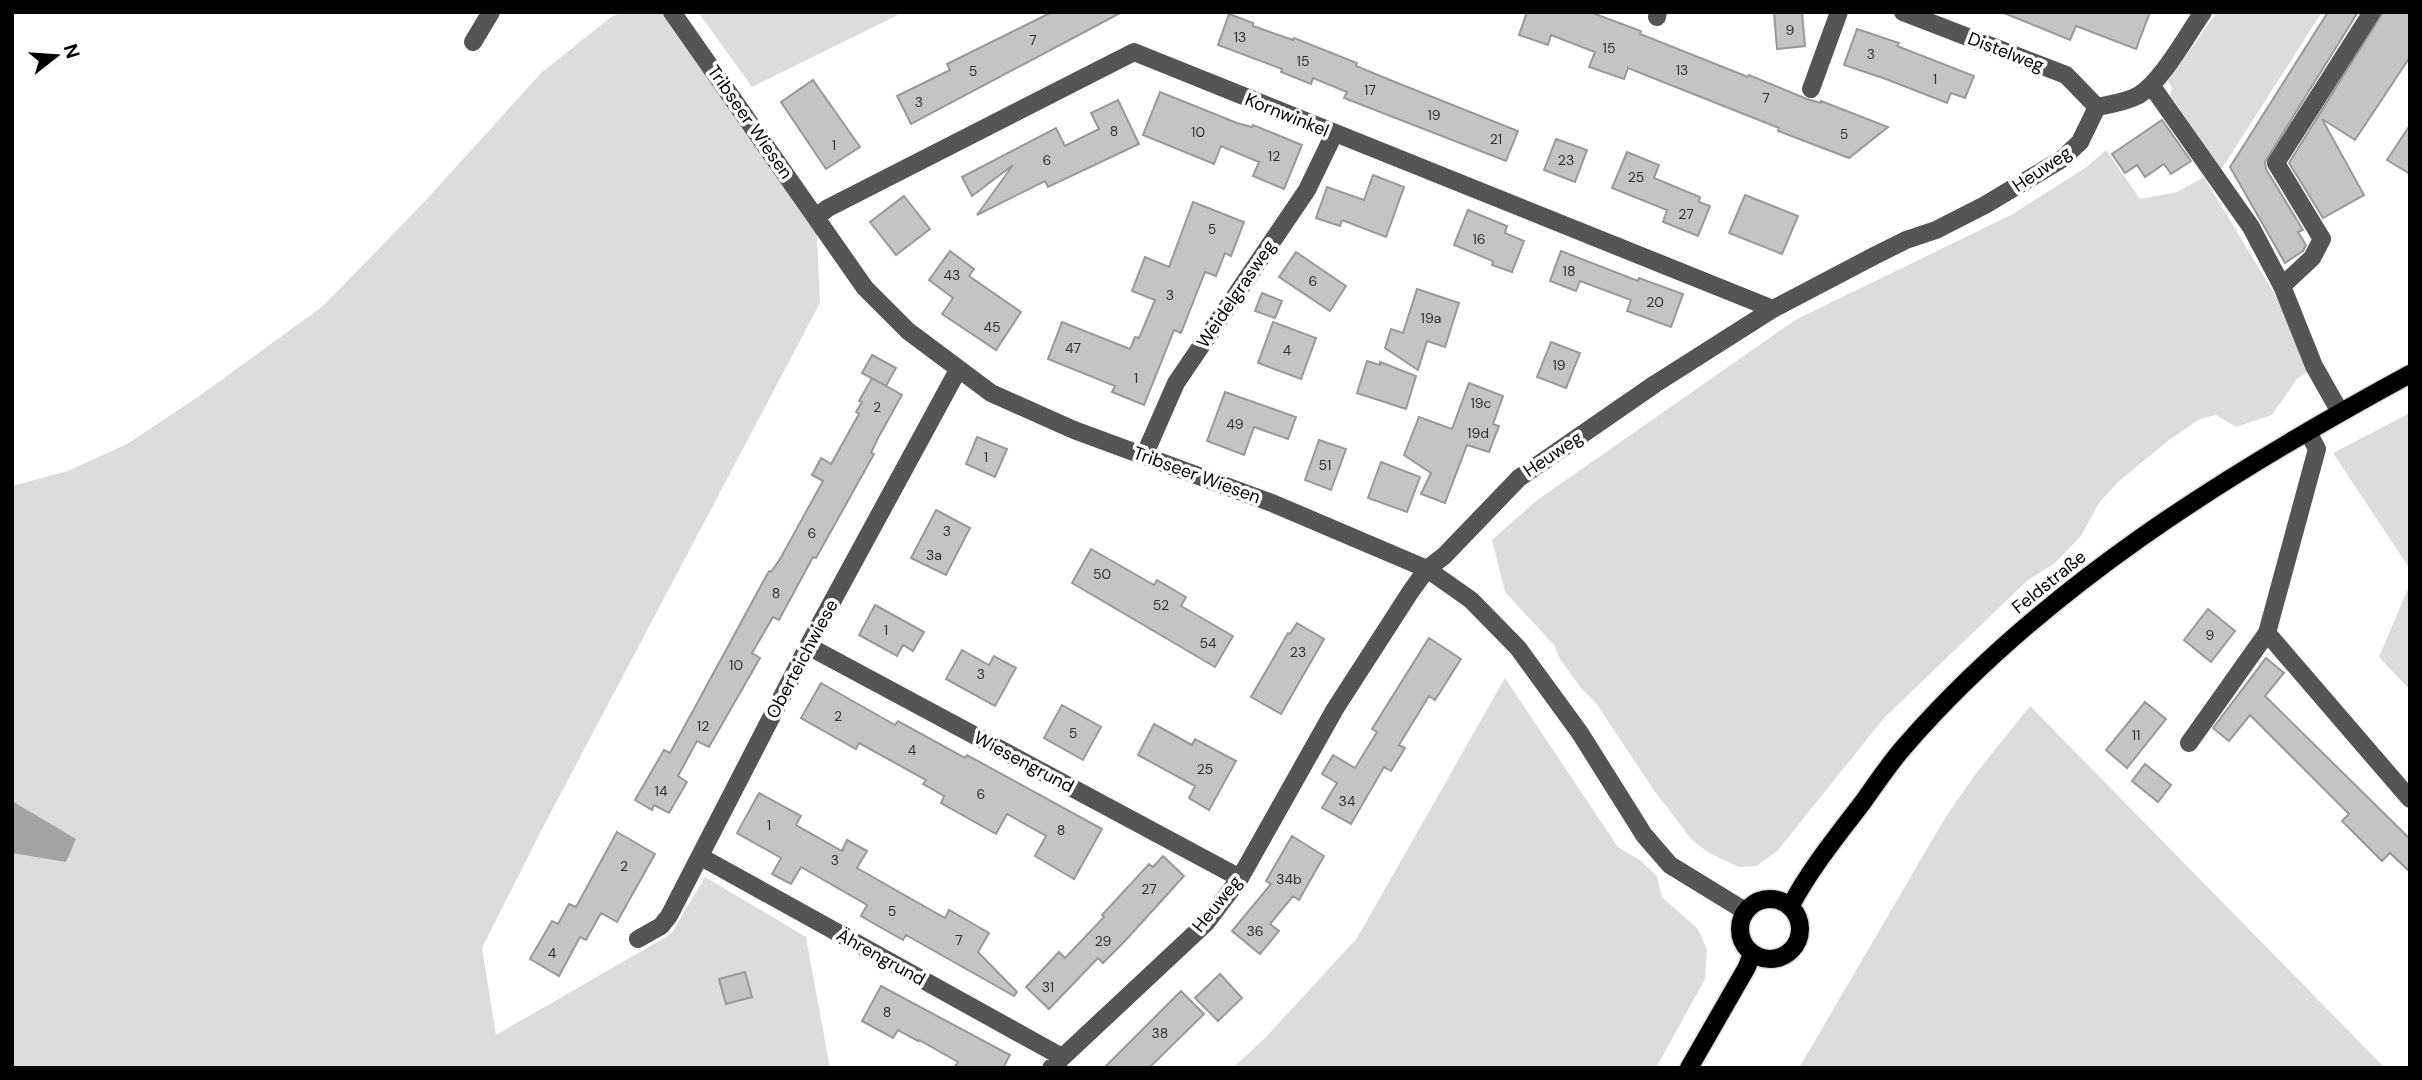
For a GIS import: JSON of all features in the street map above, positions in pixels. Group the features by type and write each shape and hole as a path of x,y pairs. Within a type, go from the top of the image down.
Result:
{"main road":[{"name":"Feldstraße","path":"1790,907 1828,848 1903,748 1979,671 2074,587 2210,491 2340,412 2410,374"},
{"path":"1772,898 1790,907 1800,924 1796,944 1781,957 1761,958 1745,947 1740,929 1745,911 1752,904 1772,898"},
{"path":"1689,1068 1747,967 1752,953"}],"street":[{"path":"473,42 491,12"},
{"name":"Tribseer Wiesen","path":"672,12 866,288 908,331 991,393 1074,430 1272,503 1427,569 1471,600 1518,648 1580,733 1644,835 1671,865 1745,911"},
{"path":"1811,89 1839,12"},
{"name":"Distelweg","path":"1903,12 2066,75 2097,107"},
{"path":"2097,107 2131,98 2151,85 2203,12"},
{"path":"2282,286 2312,258 2322,239 2276,163 2372,12"},
{"name":"Kornwinkel","path":"816,217 828,208 1134,52 1773,309"},
{"path":"2151,85 2251,227 2282,286 2304,343 2340,412"},
{"name":"Heuweg","path":"1056,1062 1206,923 1240,878 1335,709 1411,591 1427,569 1444,556 1519,478 1655,384 1773,309 1906,240 1936,230 2062,159 2080,142 2097,107"},
{"name":"Weidelgrasweg","path":"1144,456 1176,383 1307,190 1334,134"},
{"name":"Oberteichwiese","path":"638,939 661,926 669,916 808,646 958,370"},
{"path":"2189,743 2267,633 2317,449 2308,432"},
{"path":"2267,633 2410,799"},
{"name":"Wiesengrund","path":"808,646 1240,878"},
{"name":"Ährengrund","path":"701,857 1056,1062"}],"shaded area":[{"path":"623,12 672,12 816,217 820,303 482,948 496,1035 671,934 705,877 806,937 830,1068 12,1068 12,486 68,471 127,444 202,394 323,306 425,201 541,73 611,17"},
{"path":"698,12 904,12 752,87"},
{"path":"2217,12 2322,12 2221,170 2170,95 2172,88 2168,81"},
{"path":"2106,150 2140,199 2177,192 2204,177 2278,300 2308,371 2297,379 2272,415 2236,427 2216,415 2200,419 2169,440 2118,482 2099,503 2081,536 2054,564 2028,580 1884,718 1778,850 1757,866 1739,867 1709,853 1692,840 1653,789 1596,703 1581,688 1560,659 1554,645 1505,592 1492,540 1536,501 1795,320 2013,214 2088,166"},
{"path":"2410,413 2410,569 2333,453"},
{"path":"2410,584 2410,690 2379,657"},
{"path":"1505,678 1618,847 1641,861 1657,876 1662,897 1698,929 1707,950 1705,979 1656,1068 1233,1068 1265,1038 1357,938"},
{"path":"2030,706 2385,1068 1799,1068 1945,818 1974,776"},
{"path":"12,801 76,839 66,862 12,853"}],"building":[{"path":"1052,12 1122,12 911,124 897,96 950,70 947,64"},
{"path":"1527,12 1590,12 1748,77 1749,75 1807,99 1821,101 1888,127 1849,158 1628,68 1624,79 1589,67 1595,52 1551,35 1548,45 1519,35"},
{"path":"1802,12 1805,46 1777,49 1774,13"},
{"path":"2150,12 2136,49 2076,26 2070,40 2004,13"},
{"path":"2328,12 2358,12 2265,162 2266,169 2303,230 2298,232 2306,245 2303,251 2285,263 2230,167"},
{"path":"2383,12 2410,12 2410,57 2355,140 2322,119 2364,195 2323,218 2289,163"},
{"path":"1229,14 1253,23 1253,26 1293,40 1294,38 1357,63 1356,66 1518,131 1506,161 1344,98 1347,92 1313,78 1311,84 1281,72 1282,69 1218,45"},
{"path":"1857,29 1899,43 1897,46 1974,76 1965,98 1951,93 1947,103 1844,65"},
{"path":"813,80 860,147 826,169 781,102"},
{"path":"1160,92 1237,123 1252,127 1253,125 1302,145 1284,189 1253,176 1259,162 1221,146 1214,164 1143,135"},
{"path":"1118,100 1139,144 1048,187 1045,181 977,215 1013,165 972,196 962,177 1056,128 1065,146 1099,129 1091,113"},
{"path":"2162,120 2191,161 2171,174 2164,164 2145,177 2137,165 2125,173 2112,154"},
{"path":"2410,125 2410,174 2387,160"},
{"path":"1556,139 1587,150 1575,182 1544,170"},
{"path":"1627,152 1659,165 1654,178 1700,197 1699,202 1710,206 1698,236 1663,222 1667,210 1612,188"},
{"path":"1373,175 1404,187 1386,237 1342,220 1340,226 1316,218 1327,187 1364,200"},
{"path":"1745,195 1798,216 1782,254 1729,233"},
{"path":"904,196 930,229 896,255 870,222"},
{"path":"1193,202 1244,222 1231,256 1225,253 1216,276 1205,272 1181,333 1174,330 1144,405 1112,392 1115,386 1048,359 1062,322 1130,349 1135,337 1139,338 1155,300 1132,291 1145,257 1169,267"},
{"path":"1468,210 1507,226 1505,233 1524,241 1512,272 1454,245"},
{"path":"950,251 974,269 969,276 1021,312 996,350 942,314 953,298 929,280"},
{"path":"1561,251 1638,281 1639,278 1683,294 1671,327 1627,311 1631,300 1580,281 1576,291 1550,281"},
{"path":"1296,252 1346,286 1330,311 1279,277"},
{"path":"1417,289 1459,303 1445,347 1427,341 1418,370 1385,348 1391,329 1403,333"},
{"path":"1262,293 1282,301 1275,318 1255,311"},
{"path":"1273,322 1316,338 1301,379 1258,363"},
{"path":"1551,342 1580,353 1566,388 1537,377"},
{"path":"872,355 896,368 886,386 862,373"},
{"path":"1367,361 1380,365 1380,362 1416,376 1406,409 1357,393"},
{"path":"872,378 902,395 877,440 871,453 874,454 779,620 773,617 752,653 760,658 709,747 697,741 678,776 687,782 669,813 654,805 652,810 635,800 664,750 670,753 769,571 771,572 780,559 823,481 812,475 821,458 831,464 859,414 856,412 862,402 859,401"},
{"path":"1469,383 1503,396 1493,424 1499,426 1489,452 1467,445 1445,503 1421,494 1431,473 1404,455 1419,417 1452,429"},
{"path":"1225,392 1296,417 1288,439 1254,427 1244,455 1207,441"},
{"path":"977,437 1007,449 995,477 966,464"},
{"path":"1319,440 1346,449 1331,490 1305,480"},
{"path":"1381,462 1420,477 1407,512 1368,498"},
{"path":"936,510 970,528 946,575 911,558"},
{"path":"1091,549 1154,585 1157,580 1186,597 1181,606 1233,636 1215,667 1072,583"},
{"path":"875,605 924,632 913,651 903,645 897,656 859,635"},
{"path":"2208,609 2235,631 2211,662 2184,640"},
{"path":"1297,623 1324,639 1281,714 1251,697 1288,633 1290,634"},
{"path":"1429,638 1461,659 1435,700 1429,696 1399,745 1405,748 1391,771 1384,767 1351,824 1322,808 1337,783 1322,774 1333,755 1355,768 1377,732 1372,729"},
{"path":"962,650 989,665 994,656 1016,668 995,706 946,679"},
{"path":"2266,658 2284,673 2265,696 2410,839 2410,872 2390,853 2382,861 2342,821 2349,814 2250,715 2229,741 2213,728"},
{"path":"821,683 895,725 898,721 965,758 967,755 1102,829 1074,879 1035,856 1046,836 1007,814 996,834 941,803 944,796 923,784 926,780 859,743 856,749 801,718"},
{"path":"2145,702 2166,719 2127,768 2106,750"},
{"path":"1062,705 1101,727 1083,760 1044,738"},
{"path":"1154,724 1192,745 1195,739 1236,761 1209,810 1189,798 1195,786 1138,755"},
{"path":"2145,764 2171,785 2158,802 2132,781"},
{"path":"759,793 801,816 796,825 842,851 847,840 867,851 857,868 945,918 949,910 989,933 978,952 1017,992 1014,996 906,935 903,940 861,916 867,905 801,867 791,884 772,874 781,858 737,833"},
{"path":"617,832 655,854 617,922 601,913 586,940 580,937 559,976 530,959 552,921 558,924 569,904 576,907"},
{"path":"1292,836 1324,856 1299,900 1293,896 1270,924 1279,931 1260,954 1232,931 1271,884 1266,881"},
{"path":"1163,856 1184,876 1103,963 1098,958 1049,1009 1026,987 1059,952 1065,958 1149,864 1153,867"},
{"path":"745,972 752,997 726,1004 719,979"},
{"path":"1220,974 1242,998 1218,1021 1195,998"},
{"path":"881,986 1010,1055 1003,1068 954,1068 958,1062 919,1040 898,1030 893,1038 862,1021"},
{"path":"1181,991 1204,1014 1149,1068 1104,1068"}]}
